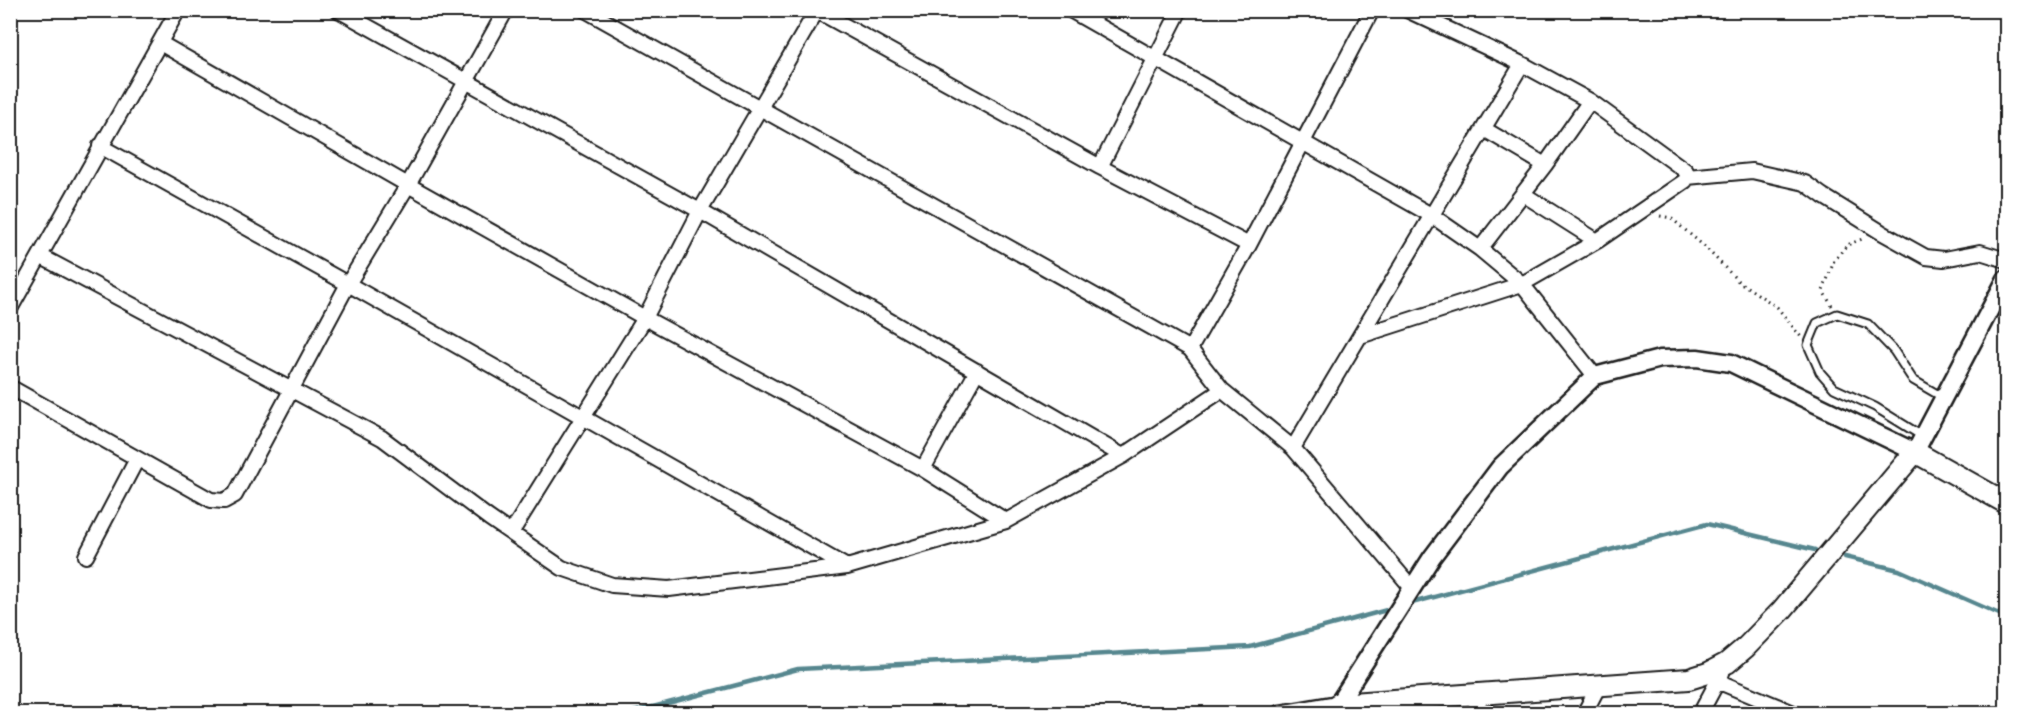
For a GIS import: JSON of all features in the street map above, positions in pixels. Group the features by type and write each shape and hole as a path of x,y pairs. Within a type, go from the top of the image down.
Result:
{"main road":[{"path":"1335,709 1483,694 1689,678 1708,673 1727,663 1746,647 1782,610 1919,444 2007,503"}],"street":[{"path":"10,309 178,10"},
{"path":"338,10 700,211 1123,456"},
{"path":"10,387 211,500 224,501 235,495 348,284 408,186 506,10"},
{"path":"585,10 1190,349 1222,390 1293,448 1412,588"},
{"path":"1070,10 1431,215 1480,249 1522,284 1595,376"},
{"path":"1100,167 1180,10"},
{"path":"1190,349 1249,245 1372,10"},
{"path":"1360,336 1522,284 1597,241 1685,181 1687,177 1686,171 1590,101 1522,64 1407,10"},
{"path":"510,533 645,318 700,211 817,11 1100,167 1249,245"},
{"path":"160,43 408,186 923,469 1006,521"},
{"path":"1293,448 1522,64"},
{"path":"1480,249 1545,165 1590,101"},
{"path":"1484,129 1545,165"},
{"path":"100,146 847,567"},
{"path":"1687,177 1752,171 1805,183 1881,232 1926,257 1944,259 1980,252 2007,260"},
{"path":"1523,194 1597,241"},
{"path":"40,256 382,438 510,533 562,567 612,585 669,589 847,567 1006,521 1123,456 1222,390"},
{"path":"1280,714 1335,709 1432,557 1500,467 1595,376 1660,359 1698,358 1731,363 1919,444 2007,279"},
{"path":"923,469 976,371"},
{"path":"86,556 137,459"},
{"path":"1700,714 1727,663"},
{"path":"1718,681 1796,714"},
{"path":"1584,714 1599,685"},
{"path":"1472,714 1483,694"}],"lane":[{"path":"1919,444 1875,407 1834,388 1820,372 1808,345 1817,322 1837,314 1868,324 1894,351 1913,380 1944,398"}],"path":[{"path":"1640,212 1671,218 1705,247 1738,281 1777,307 1808,345"},
{"path":"1837,314 1823,291 1834,261 1847,244 1881,232"}],"waterway":[{"path":"1408,604 1707,524 1815,550"},
{"path":"1845,557 1899,570 2006,617"},
{"path":"626,714 798,669 1250,647 1394,608"}]}
